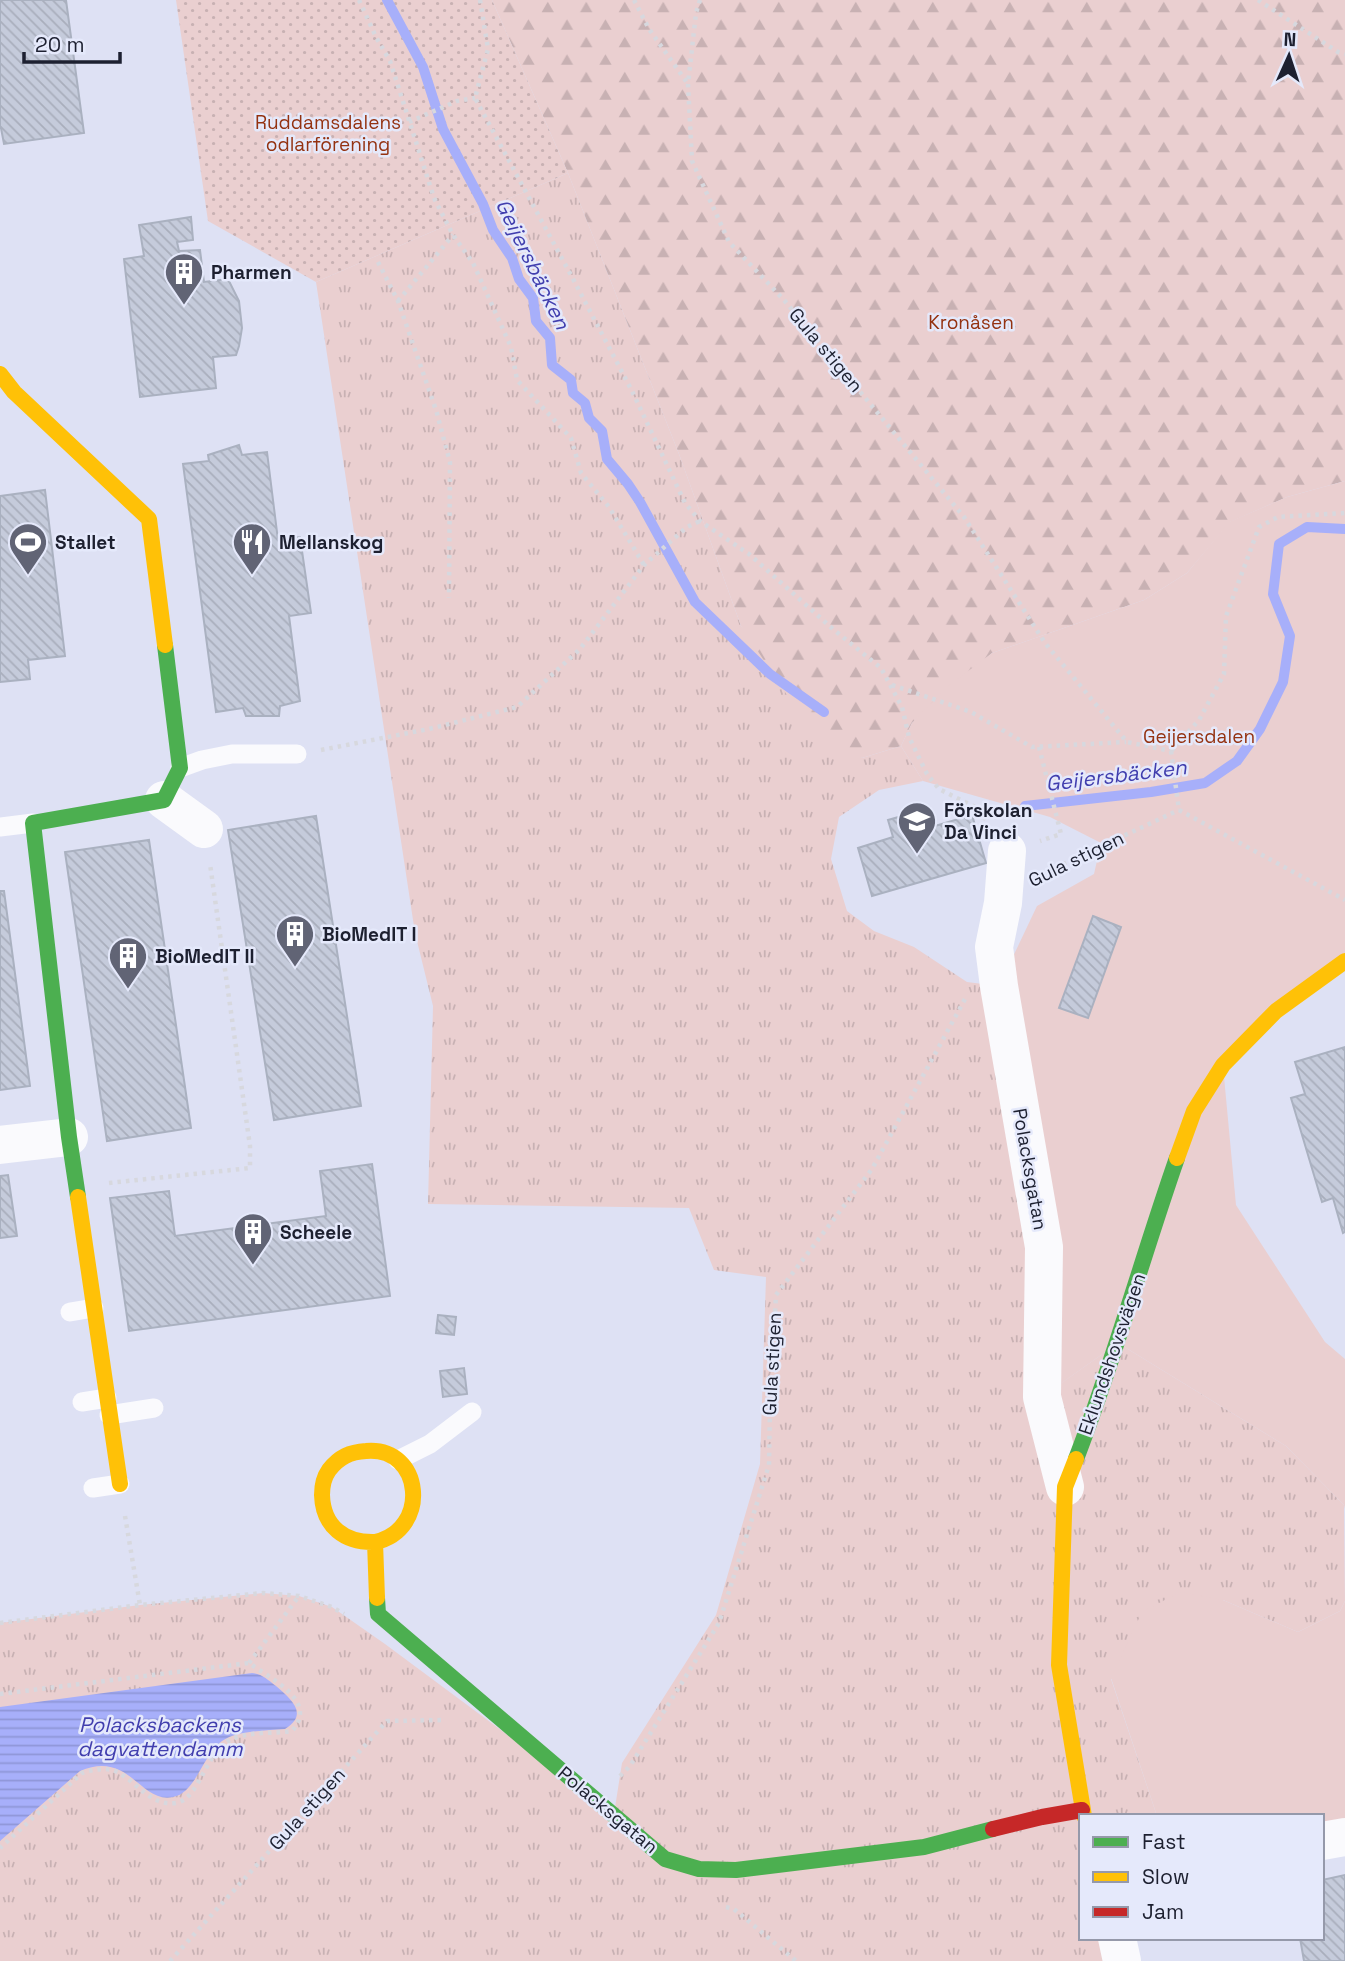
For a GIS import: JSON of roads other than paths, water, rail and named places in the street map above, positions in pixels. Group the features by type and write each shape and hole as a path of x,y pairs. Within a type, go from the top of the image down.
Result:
{"street":[{"path":"0,374 14,392 149,519 174,712 172,784 204,829"},
{"path":"120,1484 69,1137 33,823 172,784"},
{"name":"Polacksgatan","path":"1007,851 1003,903 994,947 1044,1247 1042,1396 1065,1487"},
{"name":"Eklundshovsvägen","path":"1083,1813 1059,1665 1065,1487 1097,1405 1156,1219 1194,1111 1223,1066 1276,1011 1345,961"},
{"path":"0,1145 69,1137"},
{"path":"360,1449 383,1451 398,1460 406,1469 414,1489 414,1506 408,1520 390,1537 375,1542 358,1542 337,1532 323,1514 321,1488 325,1475 342,1456 360,1449"},
{"name":"Polacksgatan","path":"375,1542 378,1614 665,1859 699,1869 736,1870 924,1847 1042,1817 1083,1813"},
{"path":"1324,1841 1345,1837"},
{"path":"1117,1940 1122,1961"}],"lane":[{"path":"172,784 202,760 232,754 298,754"},
{"path":"0,827 33,823"},
{"path":"70,1312 94,1308"},
{"path":"82,1402 108,1407 154,1408"},
{"path":"398,1460 430,1444 472,1412"},
{"path":"93,1488 120,1484"}],"water":[{"name":"Polacksbackens dagvattendamm","path":"252,1673 262,1676 276,1686 295,1706 296,1718 285,1729 244,1733 222,1741 215,1747 188,1788 173,1797 152,1793 123,1772 111,1767 97,1766 80,1771 0,1841 0,1707"}],"waterway":[{"name":"Geijersbäcken","path":"387,0 423,67 443,129 483,204 493,230 512,258 519,279 533,298 536,321 550,338 552,365 571,380 573,393 585,403 589,418 602,431 607,459 640,502 695,602 770,674 824,712"},
{"name":"Geijersbäcken","path":"1025,806 1205,783 1237,761 1260,729 1283,682 1290,636 1273,594 1279,544 1307,527 1345,529"}],"place":[{"name":"Pharmen","path":"184,306"},
{"name":"Stallet","path":"28,576"},
{"name":"Mellanskog","path":"252,576"},
{"name":"Förskolan Da Vinci","path":"917,855"},
{"name":"BioMedIT I","path":"295,968"},
{"name":"BioMedIT II","path":"128,990"},
{"name":"Scheele","path":"253,1266"}],"park label":[{"name":"Ruddamsdalens odlarförening","path":"328,133"},
{"name":"Kronåsen","path":"971,322"},
{"name":"Geijersdalen","path":"1199,736"}]}
